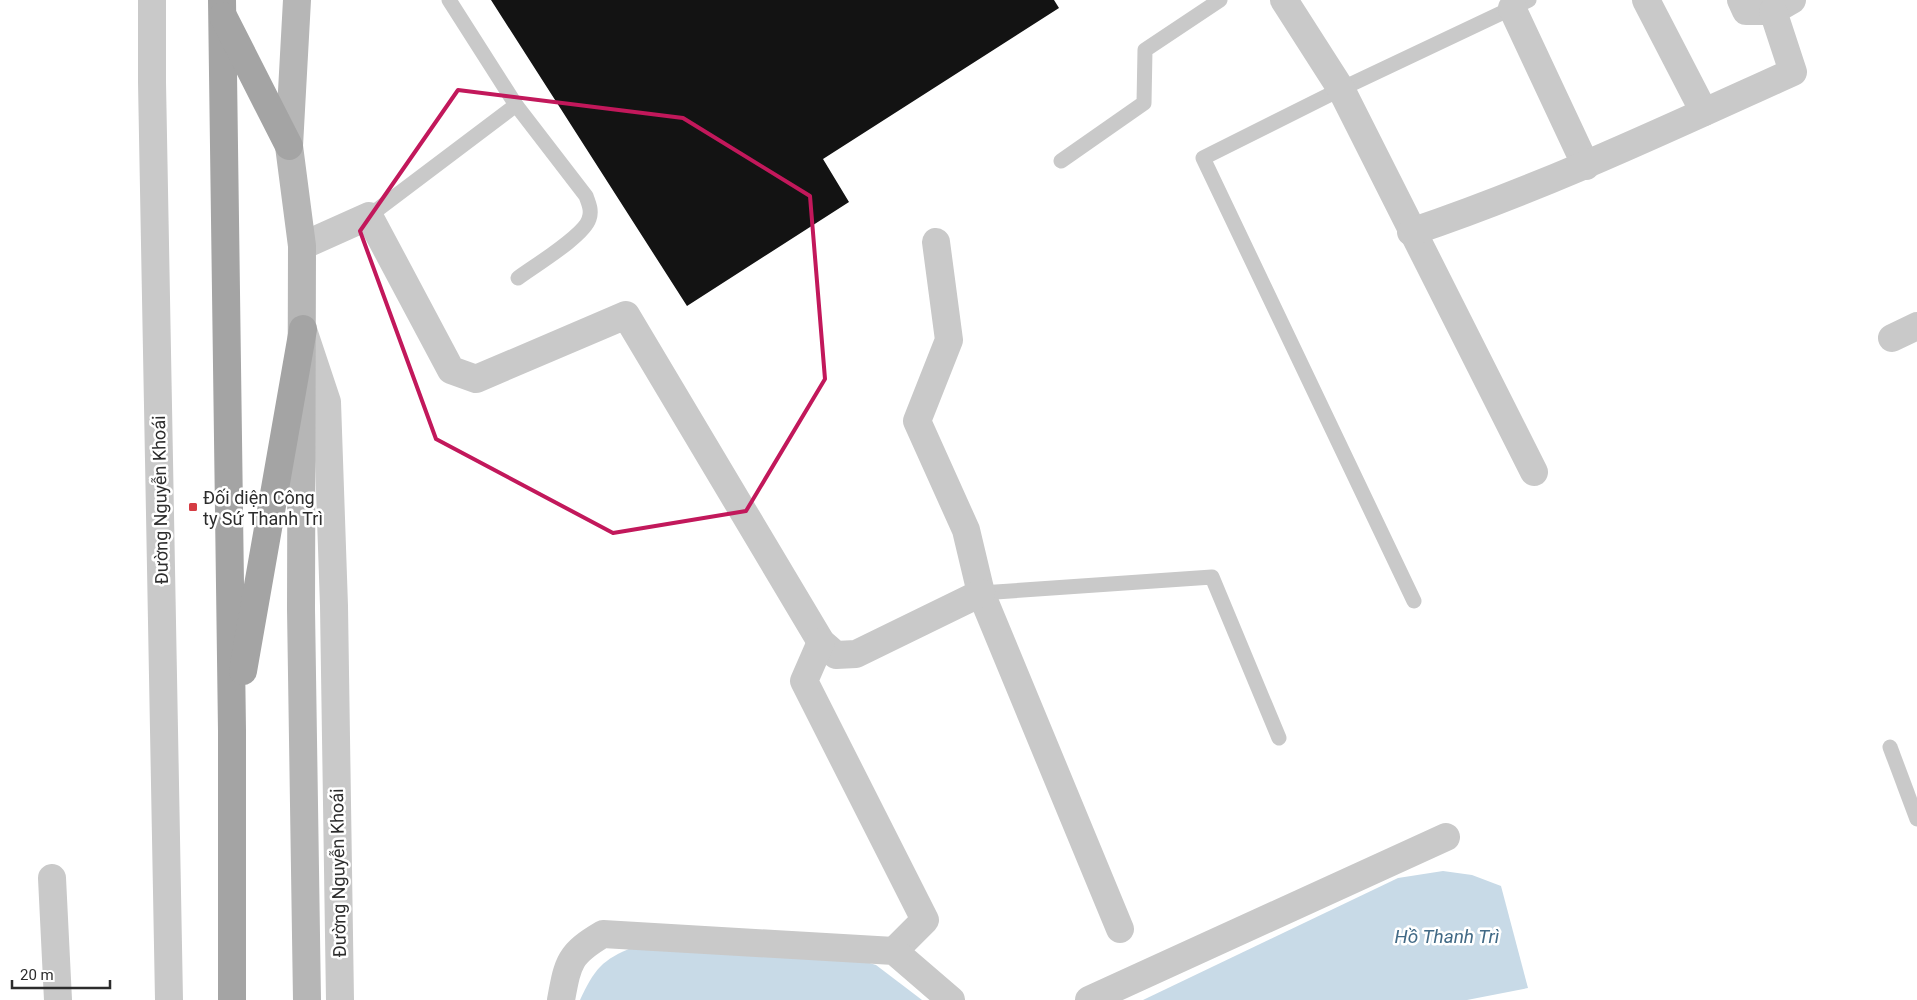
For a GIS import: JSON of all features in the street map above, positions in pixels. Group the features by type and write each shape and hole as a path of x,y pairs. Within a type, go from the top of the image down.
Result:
{"main road":[{"path":"221,5 289,146"},
{"path":"221,5 232,731 232,1000"},
{"path":"232,731 303,329"}],"street":[{"name":"Đường Nguyễn Khoái","path":"152,0 152,92 169,1000"},
{"name":"Đường Nguyễn Khoái","path":"298,0 289,146 302,246 301,609 307,1000"},
{"path":"1284,0 1341,89 1411,232 1534,472"},
{"path":"1646,0 1704,112"},
{"path":"1411,232 1482,208 1586,166 1793,72 1782,5 1746,11 1741,0"},
{"path":"1521,4 1586,166"},
{"path":"302,246 369,216 451,370 476,380 626,315 821,642 836,655 856,654 980,593"},
{"path":"936,242 949,340 918,421 966,530 980,593 1120,929"},
{"path":"1892,338 1917,326"},
{"name":"Đường Nguyễn Khoái","path":"303,329 327,402 334,606 340,1000"},
{"path":"821,642 804,682 925,920 894,951"},
{"path":"1089,1000 1446,837"},
{"path":"52,878 58,1000"},
{"path":"561,1000 566,970 580,947 603,934 894,951 951,1000"}],"lane":[{"path":"449,0 516,105 582,190 591,209 590,219 583,230 518,278"},
{"path":"1062,161 1144,103 1145,50 1220,0"},
{"path":"1414,601 1204,158 1341,89 1521,4"},
{"path":"369,216 516,105"},
{"path":"980,593 1212,577 1279,738"},
{"path":"1890,747 1917,819"}],"highlighted area":[{"path":"458,90 683,118 810,196 825,379 746,511 613,533 436,439 360,231"}],"water":[{"name":"Hồ Thanh Trì","path":"1443,871 1472,875 1501,886 1528,988 1467,1000 1143,1000 1398,878"},
{"path":"634,947 849,957 876,965 922,1000 580,1000 600,967 614,956"}],"building":[{"path":"491,0 1054,0 1059,8 823,159 849,202 687,306"}],"place":[{"name":"Đối diện Công ty Sứ Thanh Trì","path":"193,507"}]}
